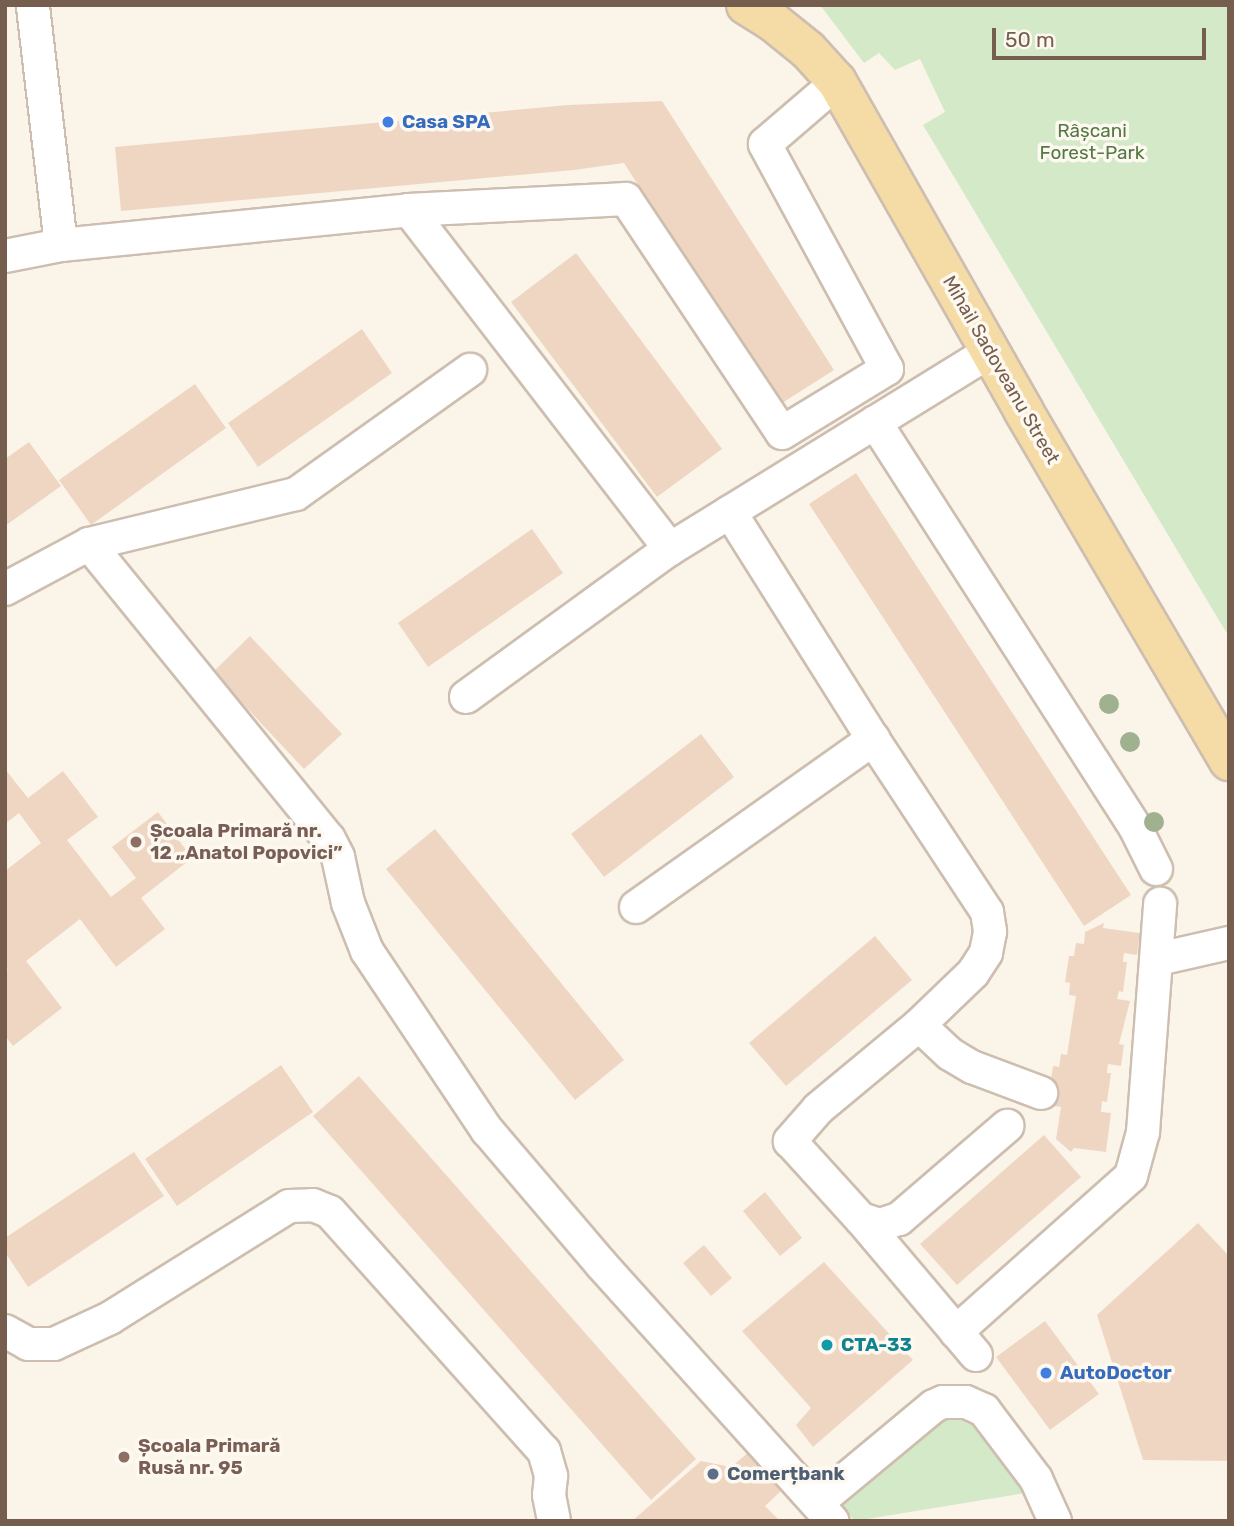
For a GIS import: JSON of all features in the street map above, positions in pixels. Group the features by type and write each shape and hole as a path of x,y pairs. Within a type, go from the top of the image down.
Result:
{"main road":[{"name":"Mihail Sadoveanu Street","path":"746,5 772,21 808,50 837,82 1229,761"}],"lane":[{"path":"33,5 61,245"},
{"path":"5,256 61,245 409,210 626,199 782,433 887,369 765,144 837,82"},
{"path":"409,210 670,549"},
{"path":"466,697 670,549 990,351"},
{"path":"5,589 89,544 296,494 470,370"},
{"path":"874,422 1135,827 1156,869"},
{"path":"730,512 986,912 990,932 986,953 973,973 919,1025 818,1109 790,1141 861,1219 966,1343 1131,1176 1143,1132 1160,904"},
{"path":"89,544 329,839 338,857 348,903 367,951 487,1130 601,1264 825,1512 934,1406 943,1402 966,1402 984,1410 1036,1479 1055,1521"},
{"path":"636,907 873,739"},
{"path":"1158,959 1229,943"},
{"path":"919,1025 950,1054 972,1067 1041,1093"},
{"path":"861,1219 880,1225 899,1219 1007,1126"},
{"path":"5,1331 28,1344 54,1344 110,1318 289,1206 313,1205 330,1212 544,1451 551,1476 551,1519"}],"green space":[{"name":"Râșcani Forest-Park","path":"820,5 1229,5 1229,637 923,125 945,112 920,59 895,70 879,53 864,63"},
{"path":"943,1416 977,1417 1031,1492 855,1521 844,1509 843,1500"}],"building":[{"path":"662,101 834,370 779,405 624,163 574,170 121,211 115,147 568,105"},
{"path":"576,253 722,449 657,497 511,302"},
{"path":"362,329 392,373 258,467 228,423"},
{"path":"195,384 226,428 91,525 59,480"},
{"path":"29,442 61,486 5,526 5,459"},
{"path":"856,473 1131,895 1084,926 809,504"},
{"path":"532,529 563,573 428,667 398,623"},
{"path":"250,636 342,734 304,769 213,672"},
{"path":"701,734 734,777 604,877 571,834"},
{"path":"5,769 28,798 63,771 98,817 67,840 111,897 136,878 112,847 158,812 192,858 141,898 165,929 116,967 80,919 26,961 62,1008 13,1046 5,1036 5,972 8,970 5,966 5,871 41,843 19,813 5,824"},
{"path":"435,829 624,1060 575,1100 386,869"},
{"path":"1104,923 1103,928 1140,933 1137,955 1124,953 1123,962 1127,962 1123,992 1119,991 1117,999 1130,1001 1119,1044 1124,1045 1121,1066 1108,1064 1107,1073 1111,1073 1107,1102 1102,1101 1101,1112 1111,1113 1106,1152 1074,1148 1071,1152 1056,1139 1061,1107 1054,1106 1056,1094 1049,1093 1053,1066 1059,1067 1061,1054 1067,1055 1076,996 1069,995 1070,983 1065,982 1069,956 1074,956 1076,943 1084,944 1085,932"},
{"path":"875,936 912,980 786,1086 749,1043"},
{"path":"281,1065 313,1112 177,1206 145,1159"},
{"path":"359,1076 696,1459 651,1500 313,1116"},
{"path":"1044,1135 1081,1177 957,1285 920,1244"},
{"path":"134,1152 164,1196 28,1287 5,1252 5,1238"},
{"path":"765,1192 802,1238 780,1256 743,1211"},
{"path":"1198,1223 1229,1256 1229,1461 1143,1460 1097,1315"},
{"path":"704,1245 732,1278 711,1296 683,1263"},
{"name":"CTA-33","path":"824,1262 913,1360 813,1447 796,1425 811,1408 742,1331"},
{"path":"1045,1321 1099,1394 1050,1430 996,1357"},
{"path":"749,1452 782,1490 765,1506 780,1521 632,1521 701,1461 731,1467"}],"place":[{"name":"Casa SPA","path":"388,122"},
{"name":"Școala Primară nr. 12 „Anatol Popovici”","path":"136,842"},
{"name":"CTA-33","path":"827,1345"},
{"name":"AutoDoctor","path":"1046,1373"},
{"name":"Școala Primară Rusă nr. 95","path":"124,1457"},
{"name":"Comerțbank","path":"713,1474"}]}
